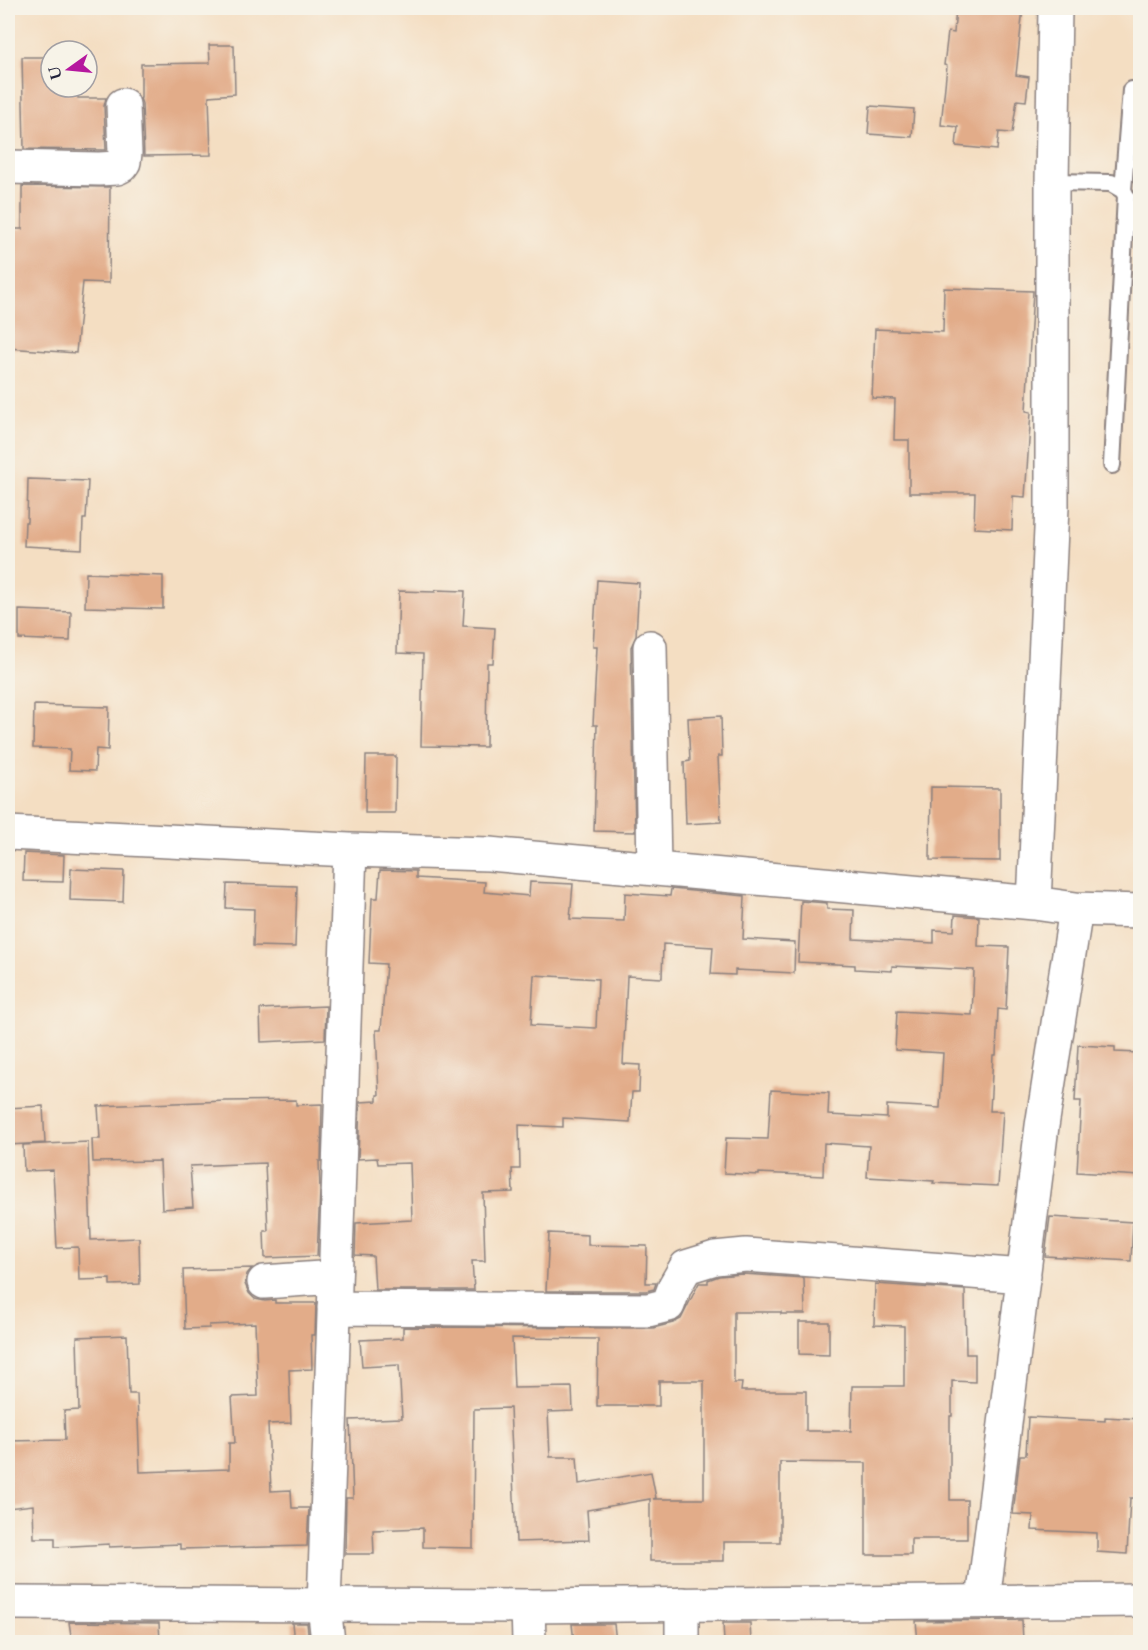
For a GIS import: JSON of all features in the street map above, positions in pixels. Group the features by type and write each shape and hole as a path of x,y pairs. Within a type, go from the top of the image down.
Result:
{"street":[{"path":"1034,903 1052,507 1052,182 1055,8"},
{"path":"8,167 99,169 121,166 125,153 123,105"},
{"path":"651,647 654,868"},
{"path":"8,833 489,854 1034,903 1076,909 1140,911"},
{"path":"328,1642 324,1605 350,849"},
{"path":"983,1601 1042,1126 1076,909"},
{"path":"264,1282 335,1293 648,1310 668,1305 675,1286 686,1267 715,1258 746,1255 1024,1276"},
{"path":"8,1603 528,1606 1140,1600"},
{"path":"682,1604 682,1642"},
{"path":"528,1606 529,1642"}],"lane":[{"path":"1112,465 1126,203 1123,190 1131,90"},
{"path":"1052,182 1111,183 1123,190"}],"building":[{"path":"956,8 1023,8 1016,75 1029,77 1026,101 1017,100 1012,133 999,132 997,150 956,146 958,127 941,125 948,32 954,33"},
{"path":"209,45 234,45 235,94 209,96 211,155 144,156 140,98 141,64 210,63"},
{"path":"22,57 39,57 39,99 106,98 104,106 106,150 24,149"},
{"path":"870,106 914,109 912,137 868,134"},
{"path":"22,186 110,187 109,283 83,282 76,353 8,348 11,286 8,286 8,229 22,229"},
{"path":"944,288 1033,291 1026,411 1031,412 1025,497 1013,496 1012,530 974,528 975,493 909,493 909,440 894,440 895,399 872,398 875,329 943,332"},
{"path":"28,479 88,481 82,549 24,546"},
{"path":"86,573 163,576 163,609 85,607"},
{"path":"597,580 639,583 636,636 631,647 635,832 594,831 597,725 593,725 597,647 593,647"},
{"path":"435,590 465,591 463,626 495,628 493,663 487,663 486,747 421,746 423,654 397,653 399,591 435,592"},
{"path":"19,610 71,612 70,641 19,639"},
{"path":"34,705 109,707 108,750 96,749 95,771 69,770 70,749 33,748"},
{"path":"721,716 722,756 718,756 721,822 686,824 684,762 690,761 688,718"},
{"path":"366,756 396,756 395,813 365,813"},
{"path":"931,787 1000,788 1000,861 930,860"},
{"path":"24,853 64,855 63,882 23,881"},
{"path":"71,869 124,871 123,902 70,900"},
{"path":"380,870 416,871 416,878 485,882 484,892 529,896 530,882 573,884 570,919 624,921 625,893 670,896 671,889 745,896 743,939 795,942 794,973 735,970 735,975 711,974 713,947 663,944 662,978 627,976 623,1064 640,1065 639,1092 632,1092 630,1122 563,1118 563,1127 519,1125 520,1169 512,1169 513,1192 483,1193 485,1261 472,1261 474,1290 375,1290 373,1256 355,1255 356,1223 412,1220 410,1163 378,1164 377,1158 358,1159 360,1102 377,1101 377,1095 379,1095 376,1030 381,1030 386,964 369,963 372,898 378,898","holes":["534,975 598,979 596,1028 531,1025"]},
{"path":"227,884 297,886 295,947 253,946 254,909 226,908"},
{"path":"801,901 827,903 827,909 854,910 853,939 934,943 934,930 954,931 955,915 979,917 978,946 1009,947 1006,1010 998,1009 990,1111 1003,1111 998,1186 867,1177 869,1146 824,1143 823,1176 724,1173 726,1138 768,1139 771,1090 829,1093 828,1115 887,1118 887,1105 940,1108 943,1053 895,1050 897,1011 972,1015 974,970 892,966 892,971 855,969 855,965 798,962"},
{"path":"326,1006 325,1039 261,1042 260,1009"},
{"path":"1078,1045 1115,1047 1115,1052 1140,1053 1140,1176 1077,1172 1081,1101 1075,1101"},
{"path":"296,1100 296,1105 322,1104 317,1256 265,1258 264,1231 268,1231 265,1163 190,1166 193,1207 162,1209 160,1161 93,1162 92,1139 100,1139 98,1106"},
{"path":"43,1106 45,1143 8,1145 8,1108"},
{"path":"88,1142 91,1240 139,1238 140,1284 110,1285 110,1279 79,1280 78,1247 57,1248 53,1170 24,1171 23,1145"},
{"path":"1050,1217 1133,1222 1131,1261 1045,1256"},
{"path":"549,1233 588,1235 588,1245 647,1246 646,1283 656,1283 654,1289 646,1291 546,1291"},
{"path":"252,1268 247,1274 245,1284 255,1299 275,1300 275,1303 316,1303 315,1335 311,1335 312,1369 289,1370 291,1423 268,1424 271,1491 291,1490 292,1508 309,1508 307,1546 180,1549 180,1544 109,1547 109,1544 55,1547 55,1538 34,1538 33,1505 8,1508 8,1441 65,1440 64,1411 79,1410 77,1337 127,1335 129,1394 137,1394 140,1472 229,1469 229,1443 235,1443 232,1397 258,1396 255,1323 209,1325 209,1328 185,1329 183,1270"},
{"path":"743,1274 804,1278 805,1314 734,1312 734,1383 742,1383 741,1391 806,1391 806,1431 851,1431 852,1386 904,1386 904,1326 874,1325 875,1284 965,1290 966,1354 975,1354 975,1382 952,1381 950,1500 967,1500 967,1539 911,1539 911,1555 866,1555 866,1463 780,1462 780,1542 724,1542 724,1561 650,1561 650,1499 587,1510 589,1540 516,1542 510,1408 474,1409 473,1548 423,1547 423,1528 373,1530 374,1554 345,1554 346,1498 353,1498 350,1420 402,1418 399,1365 362,1367 360,1340 403,1338 403,1327 653,1328 681,1319 699,1283 708,1283 708,1280 719,1276","holes":["512,1338 598,1339 597,1406 659,1406 659,1381 704,1381 704,1499 653,1499 656,1498 651,1472 579,1484 577,1457 550,1457 548,1412 573,1411 572,1387 514,1388"]},
{"path":"799,1322 829,1322 829,1355 799,1354"},
{"path":"1028,1417 1105,1421 1105,1417 1140,1419 1140,1498 1130,1498 1127,1554 1097,1552 1097,1533 1032,1530 1033,1515 1013,1514 1020,1455 1026,1455"},
{"path":"1022,1620 1023,1642 918,1642 916,1621"},
{"path":"69,1622 159,1623 160,1642 72,1642"},
{"path":"292,1623 307,1623 309,1642 294,1642"},
{"path":"723,1623 750,1623 751,1642 724,1642"},
{"path":"572,1624 614,1624 616,1642 574,1642"}]}
